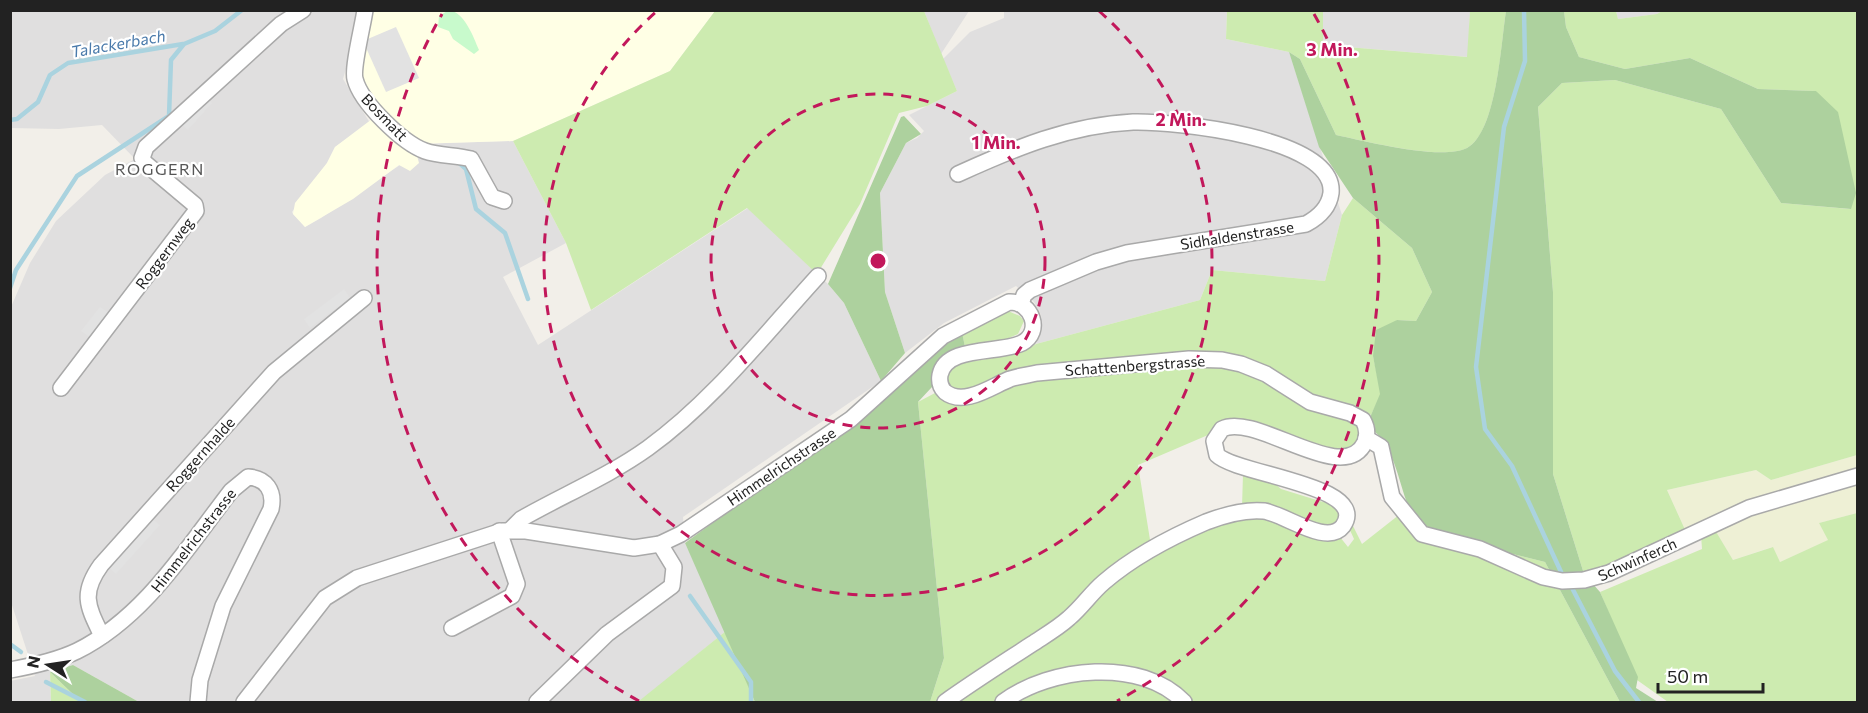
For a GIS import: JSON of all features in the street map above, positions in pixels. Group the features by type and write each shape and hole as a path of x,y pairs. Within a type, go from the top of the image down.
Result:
{"street":[{"name":"Roggernweg","path":"61,388 196,211 195,205 145,163 142,158 146,147 281,24 303,10"},
{"name":"Bosmatt","path":"365,10 354,77 360,90 394,131 413,145 427,152 471,159 492,197 504,201"},
{"name":"Sidhaldenstrasse","path":"958,174 1019,146 1058,134 1120,123 1158,122 1210,128 1267,142 1315,162 1328,176 1331,193 1329,201 1319,216 1306,224 1127,253 1030,290 1024,295 1021,304"},
{"name":"Himmelrichstrasse","path":"244,702 321,603 337,590 357,578 505,531 521,519 619,467 663,436 716,387 818,276"},
{"name":"Roggernhalde","path":"102,636 87,602 92,578 101,565 274,372 364,298"},
{"name":"Himmelrichstrasse","path":"505,531 633,548 660,544 681,534 851,419 943,336 1003,304 1021,304"},
{"name":"Schattenbergstrasse","path":"1021,304 1032,318 1032,330 1028,339 1006,348 951,359 943,366 940,376 941,386 946,392 956,397 967,397 1011,379 1037,373 1189,359 1222,360 1266,374 1316,405 1359,417 1366,424 1366,438"},
{"path":"945,702 1061,625 1104,582 1123,567 1193,528 1222,516 1254,511 1279,515 1328,534 1343,525 1346,516 1343,506 1323,490 1258,473 1220,458 1215,450 1214,441 1222,429 1241,425 1339,457 1357,453 1366,438"},
{"name":"Schwinferch","path":"1366,438 1381,447 1392,497 1422,534 1480,549 1543,577 1562,581 1584,580 1609,573 1749,508 1857,476"},
{"name":"Himmelrichstrasse","path":"10,670 70,654 102,636 130,616 148,598 241,481 248,477 256,477 266,483 272,496 271,509 223,606 200,680 198,702"},
{"path":"452,628 512,596 516,591 517,584 505,531"},
{"path":"537,702 607,634 672,586 674,567 660,544"},
{"path":"1003,702 1019,691 1037,684 1090,673 1113,672 1144,676 1172,691 1184,702"}],"shaded area":[{"path":"1227,10 1226,39 1289,52 1342,215 1325,281 1212,270 1200,300 1036,344 1042,330 1041,315 1034,302 1016,286 944,323 905,353 885,292 880,193 906,143 917,138 924,131 909,115 957,91 943,59 970,32 1004,18 1004,11"},
{"path":"11,11 357,11 352,48 343,79 370,123 335,147 327,163 292,212 293,214 305,227 321,218 400,165 414,144 513,141 566,243 503,277 538,345 748,208 828,284 844,303 881,381 683,517 685,543 726,631 639,702 139,702 73,665 50,672 51,702 11,702 10,681 35,676 11,602 11,307 30,263 56,221 105,175 135,159 102,125 59,129 11,128"},
{"path":"369,11 715,11 670,71 513,141 414,144 419,163 410,171 399,165 353,199 305,227 293,214 295,203 327,163 335,147 380,113 358,75"},
{"path":"924,11 969,11 941,54 936,41"},
{"path":"1323,11 1470,11 1468,57 1323,45"},
{"path":"1616,11 1664,11 1618,19"},
{"path":"396,27 419,78 386,92 363,41"},
{"path":"206,97 212,103 188,130 179,122"},
{"path":"344,289 350,298 310,328 304,319"},
{"path":"100,307 109,313 90,337 81,331"},
{"path":"1857,455 1857,513 1819,523 1829,540 1780,562 1772,547 1733,560 1711,524 1687,534 1667,490 1756,470 1771,480"},
{"path":"151,518 160,525 116,574 108,567"}],"green space":[{"path":"449,10 460,16 468,26 479,50 474,54 453,39 449,31 438,27 439,16"},
{"path":"1664,10 1857,11 1857,455 1771,480 1756,470 1667,490 1687,534 1584,574 1553,474 1553,292 1538,107 1562,83 1615,80 1721,109 1781,203 1850,209 1816,91 1758,89 1690,58 1625,69 1579,57 1566,27 1564,11 1616,11 1618,19 1657,14"},
{"path":"715,11 924,11 957,91 927,106 899,113 860,204 817,274 747,208 591,310 566,243 513,141 670,71"},
{"path":"1227,11 1323,11 1323,45 1467,57 1470,11 1506,11 1496,86 1485,124 1477,139 1467,148 1455,151 1403,149 1336,135 1300,59 1289,52 1226,39"},
{"path":"1506,11 1564,11 1566,27 1579,57 1625,69 1690,58 1758,89 1816,91 1838,112 1856,193 1851,209 1781,203 1721,109 1615,80 1562,83 1538,107 1553,292 1553,474 1584,574 1600,592 1638,677 1636,688 1658,702 1620,702 1545,562 1427,533 1410,509 1390,453 1379,436 1371,429 1371,415 1380,394 1373,356 1376,330 1397,320 1416,321 1432,292 1412,248 1353,198 1319,147 1289,52 1300,59 1336,135 1403,149 1455,151 1467,148 1477,139 1485,124 1496,85"},
{"path":"904,116 921,134 906,143 880,193 885,292 905,353 881,381 844,303 828,284 901,117"},
{"path":"1353,198 1412,248 1432,292 1416,321 1397,320 1373,356 1381,394 1371,415 1355,407 1320,402 1205,353 961,392 948,386 946,373 949,366 1005,356 1036,344 1200,300 1212,270 1325,281 1342,215"},
{"path":"1008,311 1020,316 1024,321 1018,334 1002,341 965,347 962,332"},
{"path":"962,332 965,347 944,356 938,362 932,387 918,402 944,658 930,702 755,702 685,543 889,394 931,351"},
{"path":"1194,362 1238,367 1327,412 1356,423 1361,434 1350,453 1293,441 1213,430 1208,435 1138,465 1151,546 1072,610 937,702 930,702 944,658 918,402 935,393 942,398 1029,380"},
{"path":"1243,474 1273,482 1281,489 1323,502 1325,498 1339,508 1339,523 1328,529 1242,507"},
{"path":"1409,507 1427,533 1545,562 1620,702 1191,702 1111,668 996,702 952,702 1099,589 1185,536 1224,521 1256,517 1287,522 1340,537 1348,547 1354,539 1349,528 1352,524 1362,544"},
{"path":"1857,513 1857,702 1668,702 1637,680 1600,592 1702,549 1701,535 1715,530 1733,560 1773,547 1780,562 1828,540 1819,523"},
{"path":"726,631 755,702 639,702 639,701"},
{"path":"73,665 139,702 81,702 50,672"},
{"path":"50,672 81,702 51,702"},
{"path":"1092,676 1136,678 1178,702 1009,702 1031,690"}],"waterway":[{"path":"10,288 16,270 77,176 169,116 171,60 184,44 215,31 242,10"},
{"path":"1524,10 1525,61 1504,127 1476,367 1485,429 1512,466 1562,574"},
{"name":"Talackerbach","path":"10,120 17,119 38,102 50,75 68,63 183,44"},
{"path":"458,162 466,169 476,209 505,233 528,299"},
{"path":"1570,584 1615,671 1639,702"},
{"path":"690,596 751,682 751,702"},
{"path":"10,644 21,652"},
{"path":"46,682 85,702"}],"district":[{"name":"ROGGERN","path":"160,168"}]}
